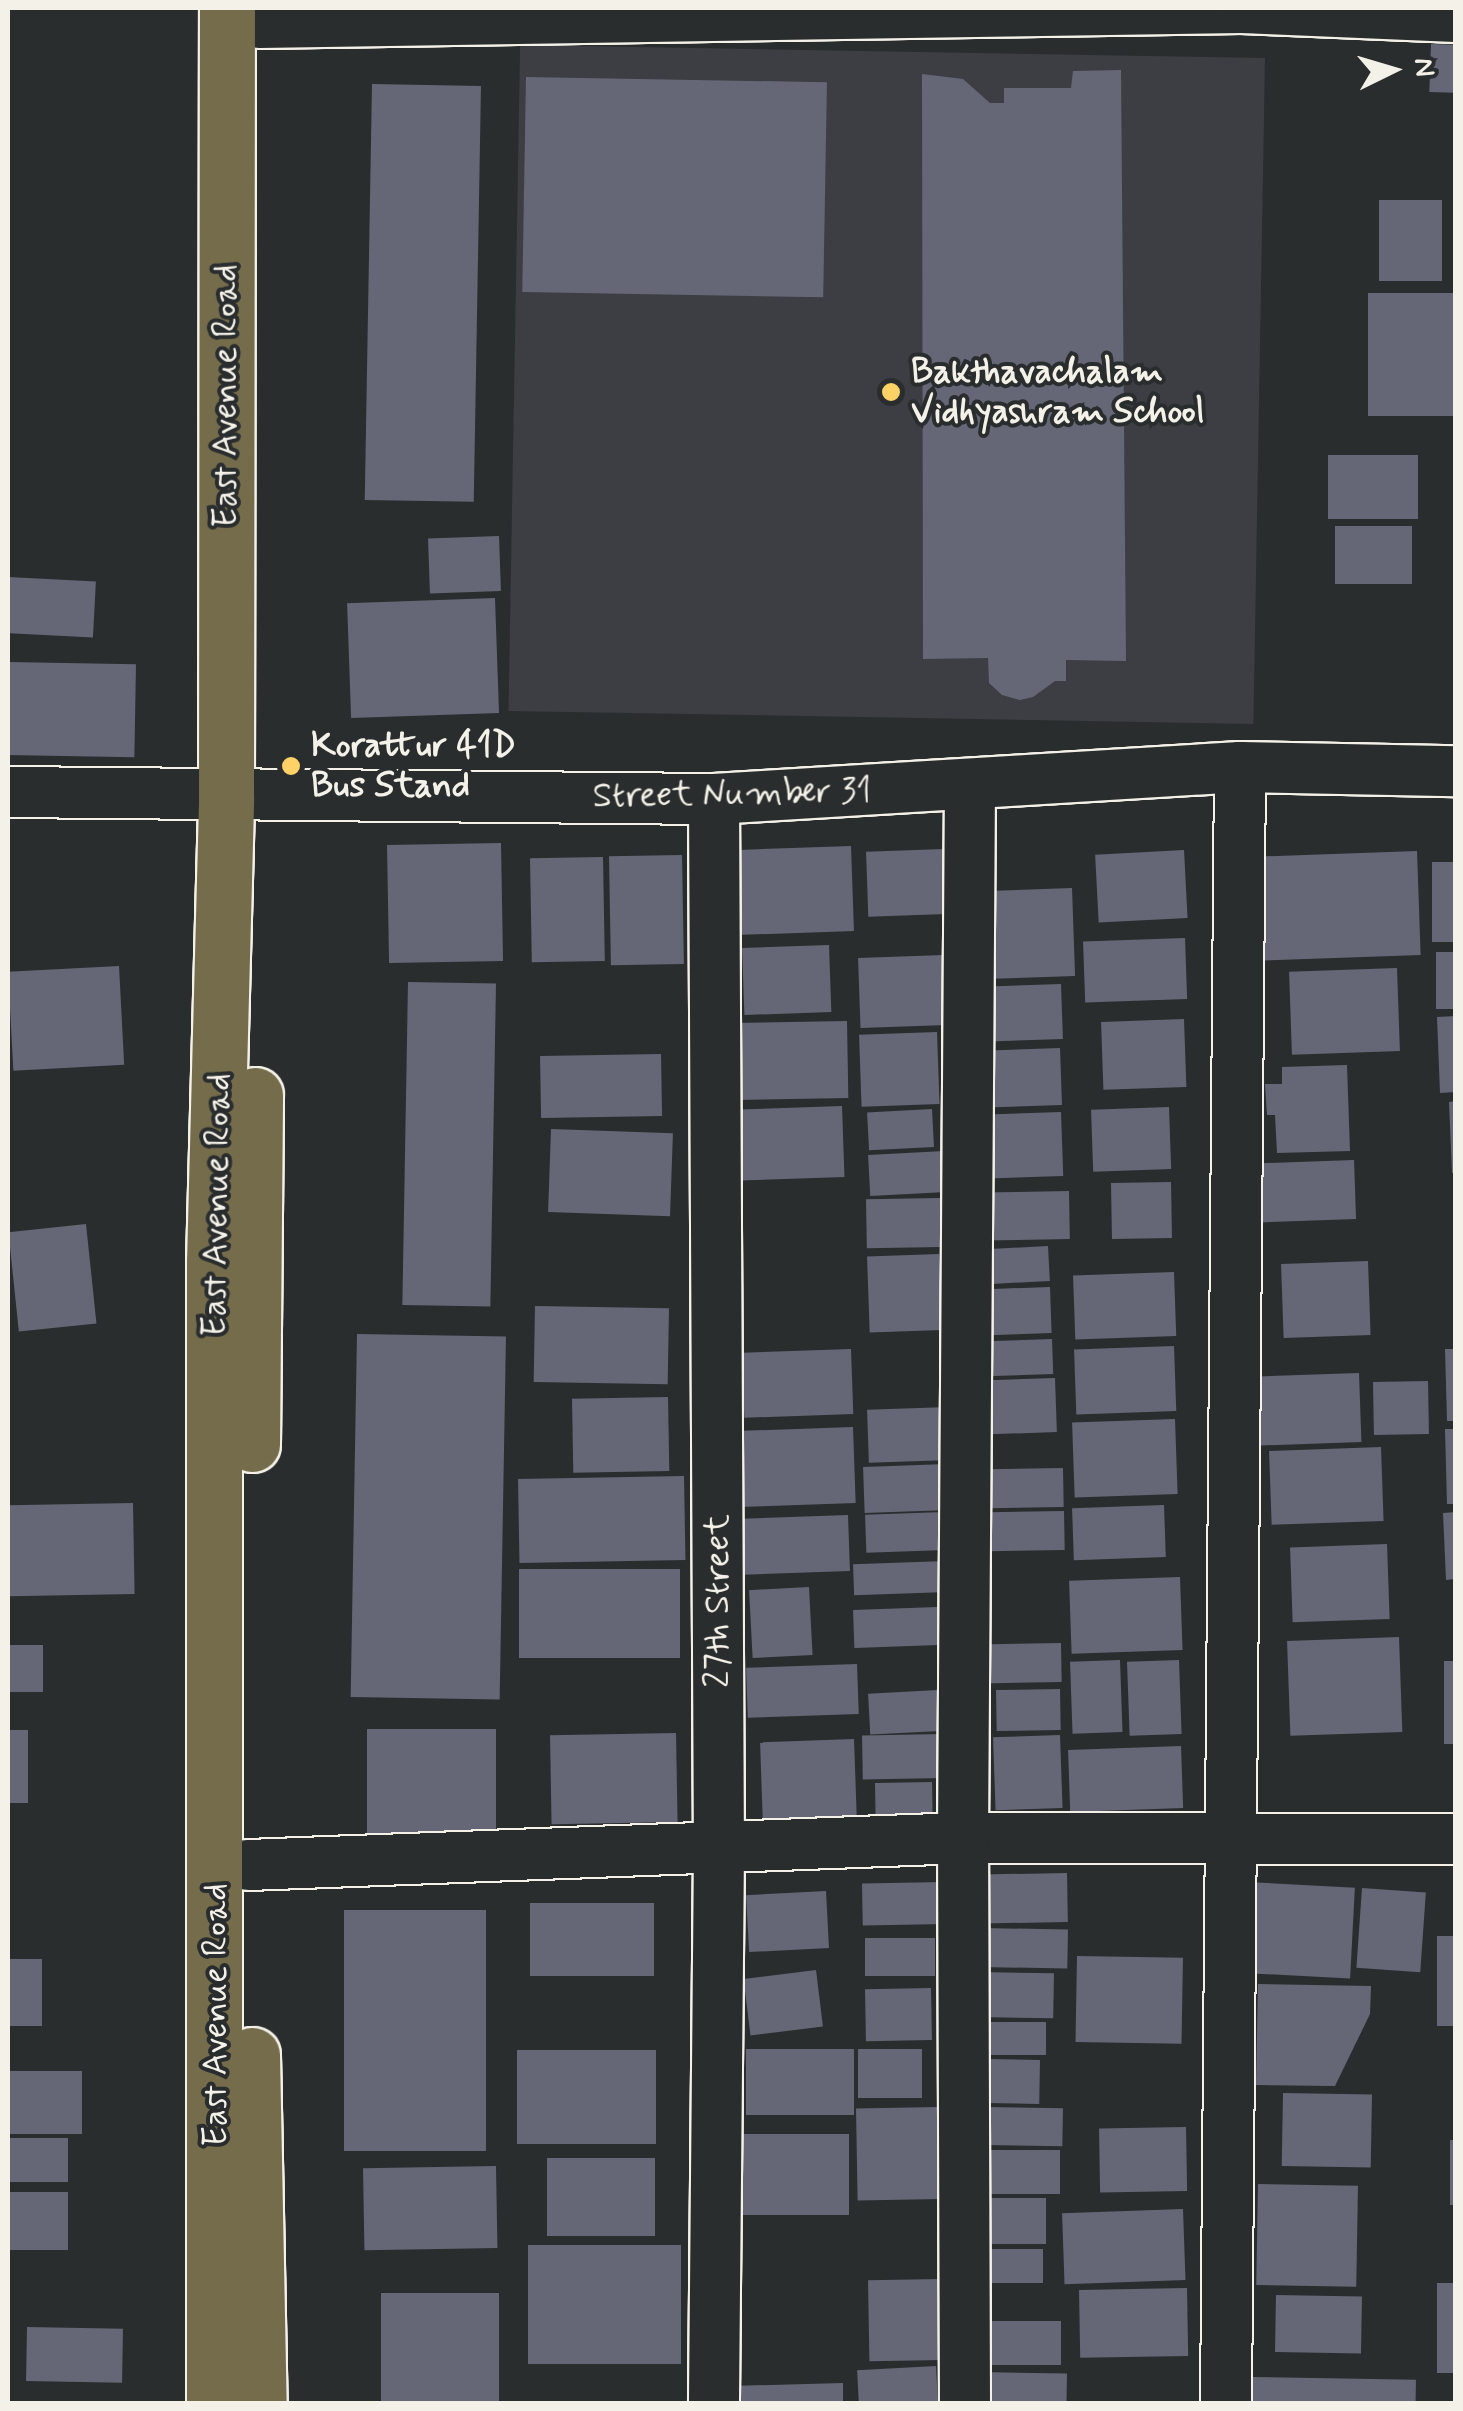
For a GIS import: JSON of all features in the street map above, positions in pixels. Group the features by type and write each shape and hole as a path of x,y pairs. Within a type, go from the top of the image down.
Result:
{"main road":[{"name":"East Avenue Road","path":"249,13 242,794 248,1865 259,2404"},
{"name":"East Avenue Road","path":"214,2404 214,1262 242,794"}],"street":[{"path":"249,13 1241,8 1456,16"},
{"path":"1226,2404 1240,767"},
{"name":"Street Number 31","path":"8,792 714,799 1240,767 1456,770"},
{"path":"965,2404 963,1838 970,786"},
{"name":"27th Street","path":"714,799 719,1848 714,2404"},
{"path":"248,1865 963,1838 1231,1835 1456,1839"}],"shaded area":[{"name":"Bakthavachalam Vidhyashram School","path":"520,45 1265,58 1253,724 508,711"}],"building":[{"path":"1431,44 1456,45 1454,93 1429,92"},
{"path":"1121,70 1126,661 1066,660 1066,681 1055,681 1033,697 1020,700 1002,695 989,683 988,658 923,659 922,74 963,79 990,103 1004,103 1004,88 1071,88 1073,71"},
{"path":"526,77 827,82 823,297 522,292"},
{"path":"372,84 481,86 474,502 365,500"},
{"path":"1379,200 1442,200 1442,281 1379,281"},
{"path":"1368,293 1456,293 1456,416 1368,416"},
{"path":"1328,455 1418,455 1418,519 1328,519"},
{"path":"1335,526 1412,526 1412,584 1335,584"},
{"path":"499,536 501,591 430,593 428,538"},
{"path":"8,577 96,582 93,638 8,633"},
{"path":"495,598 499,713 351,718 347,603"},
{"path":"8,662 136,664 134,757 8,755"},
{"path":"501,843 503,961 389,963 387,845"},
{"path":"851,846 854,931 742,935 739,850"},
{"path":"944,849 946,914 868,917 866,852"},
{"path":"1184,850 1188,918 1099,923 1095,855"},
{"path":"1417,851 1421,955 1245,961 1241,857"},
{"path":"682,855 684,964 611,965 609,856"},
{"path":"603,857 605,961 532,962 530,858"},
{"path":"1432,862 1456,862 1456,942 1432,942"},
{"path":"1072,888 1075,976 984,979 981,891"},
{"path":"1185,938 1187,999 1085,1003 1083,942"},
{"path":"829,945 831,1012 744,1015 742,948"},
{"path":"1436,952 1456,952 1456,1009 1436,1009"},
{"path":"944,955 946,1025 860,1028 858,958"},
{"path":"119,966 124,1065 13,1071 8,972"},
{"path":"1397,968 1400,1051 1292,1055 1289,972"},
{"path":"408,982 496,984 490,1306 402,1305"},
{"path":"1061,984 1063,1039 982,1042 980,987"},
{"path":"1456,1016 1456,1092 1440,1093 1437,1017"},
{"path":"1184,1019 1186,1087 1103,1090 1101,1022"},
{"path":"847,1021 848,1098 733,1100 732,1023"},
{"path":"937,1032 940,1104 862,1107 859,1035"},
{"path":"1060,1048 1062,1105 979,1108 977,1051"},
{"path":"661,1054 662,1116 541,1118 540,1056"},
{"path":"1347,1065 1350,1151 1277,1153 1275,1115 1267,1115 1265,1084 1282,1084 1282,1067"},
{"path":"1456,1101 1456,1173 1452,1173 1449,1102"},
{"path":"842,1106 844,1177 734,1181 731,1110"},
{"path":"1169,1107 1171,1169 1093,1172 1091,1110"},
{"path":"932,1109 934,1147 869,1150 867,1112"},
{"path":"1061,1112 1063,1176 981,1179 979,1115"},
{"path":"551,1129 673,1133 670,1216 548,1212"},
{"path":"944,1151 946,1192 870,1196 868,1155"},
{"path":"1354,1160 1356,1219 1258,1222 1256,1163"},
{"path":"1171,1182 1172,1238 1112,1239 1111,1183"},
{"path":"1069,1191 1070,1239 984,1240 983,1193"},
{"path":"940,1198 941,1247 867,1248 866,1199"},
{"path":"86,1224 96,1323 19,1332 8,1232"},
{"path":"1048,1246 1050,1281 987,1284 985,1249"},
{"path":"939,1254 942,1330 870,1332 867,1257"},
{"path":"1368,1261 1371,1335 1284,1338 1281,1264"},
{"path":"1174,1272 1176,1336 1075,1339 1073,1276"},
{"path":"1050,1287 1052,1333 981,1335 979,1289"},
{"path":"535,1306 669,1308 668,1384 534,1382"},
{"path":"357,1334 506,1337 500,1700 351,1697"},
{"path":"1052,1339 1053,1374 978,1377 977,1342"},
{"path":"1174,1346 1176,1411 1076,1414 1074,1349"},
{"path":"851,1349 853,1414 744,1418 742,1353"},
{"path":"1445,1349 1456,1349 1456,1421 1447,1421"},
{"path":"1359,1373 1361,1442 1255,1446 1253,1377"},
{"path":"1055,1378 1057,1432 982,1435 980,1381"},
{"path":"1428,1381 1429,1434 1374,1435 1373,1382"},
{"path":"668,1397 669,1471 573,1473 572,1399"},
{"path":"949,1407 951,1460 869,1463 867,1410"},
{"path":"1175,1419 1178,1494 1075,1498 1072,1423"},
{"path":"853,1427 856,1503 738,1507 735,1431"},
{"path":"1445,1429 1456,1429 1456,1504 1447,1504"},
{"path":"1381,1447 1384,1521 1272,1525 1269,1451"},
{"path":"947,1464 949,1510 865,1513 863,1467"},
{"path":"1063,1468 1064,1507 990,1508 989,1469"},
{"path":"684,1476 685,1560 519,1563 518,1479"},
{"path":"133,1503 135,1594 10,1596 8,1505"},
{"path":"1164,1505 1166,1557 1074,1560 1072,1508"},
{"path":"1064,1511 1065,1550 989,1551 988,1512"},
{"path":"944,1512 945,1550 866,1553 865,1515"},
{"path":"1456,1512 1456,1579 1446,1580 1443,1513"},
{"path":"848,1515 850,1571 730,1575 728,1519"},
{"path":"1387,1544 1390,1619 1293,1622 1290,1547"},
{"path":"946,1561 947,1592 854,1595 853,1564"},
{"path":"519,1569 680,1569 680,1658 519,1658"},
{"path":"1180,1577 1183,1650 1072,1654 1069,1581"},
{"path":"809,1587 813,1655 753,1658 749,1590"},
{"path":"937,1607 938,1645 854,1648 853,1610"},
{"path":"1399,1637 1402,1732 1290,1736 1287,1641"},
{"path":"1061,1643 1062,1682 980,1683 979,1644"},
{"path":"8,1645 43,1645 43,1692 8,1692"},
{"path":"1120,1660 1123,1732 1073,1734 1070,1662"},
{"path":"1179,1660 1182,1734 1130,1736 1127,1662"},
{"path":"1444,1661 1456,1661 1456,1744 1444,1744"},
{"path":"857,1664 859,1714 748,1718 746,1668"},
{"path":"1060,1689 1061,1730 997,1731 996,1690"},
{"path":"938,1690 940,1731 870,1735 868,1694"},
{"path":"367,1729 496,1729 496,1836 367,1836"},
{"path":"8,1730 28,1730 28,1803 8,1803"},
{"path":"676,1733 678,1822 552,1824 550,1735"},
{"path":"943,1734 944,1778 863,1779 862,1735"},
{"path":"1060,1735 1063,1808 996,1810 993,1737"},
{"path":"854,1739 857,1817 763,1820 760,1742"},
{"path":"1181,1746 1183,1808 1070,1812 1068,1750"},
{"path":"932,1782 933,1822 876,1823 875,1783"},
{"path":"1067,1873 1068,1922 983,1923 982,1874"},
{"path":"945,1882 946,1924 863,1925 862,1883"},
{"path":"1247,1882 1355,1888 1350,1979 1242,1973"},
{"path":"1362,1888 1426,1892 1420,1972 1356,1968"},
{"path":"826,1891 829,1948 749,1952 746,1895"},
{"path":"530,1903 654,1903 654,1976 530,1976"},
{"path":"344,1910 486,1910 486,2151 344,2151"},
{"path":"982,1928 1068,1930 1067,1968 981,1967"},
{"path":"1437,1936 1456,1936 1456,2026 1437,2026"},
{"path":"865,1938 935,1938 935,1976 865,1976"},
{"path":"1077,1956 1183,1958 1181,2044 1075,2042"},
{"path":"8,1959 42,1959 42,2026 8,2026"},
{"path":"816,1970 823,2027 750,2035 744,1979"},
{"path":"979,1972 1054,1973 1053,2018 978,2017"},
{"path":"1258,1984 1371,1986 1370,2014 1335,2086 1256,2085"},
{"path":"931,1988 932,2040 866,2041 865,1989"},
{"path":"976,2022 1046,2022 1046,2055 976,2055"},
{"path":"746,2049 854,2049 854,2115 746,2115"},
{"path":"858,2049 922,2049 922,2098 858,2098"},
{"path":"517,2050 656,2050 656,2144 517,2144"},
{"path":"987,2059 1040,2060 1039,2104 986,2103"},
{"path":"8,2071 82,2071 82,2134 8,2134"},
{"path":"1283,2093 1372,2095 1371,2168 1282,2166"},
{"path":"938,2107 940,2199 858,2200 856,2108"},
{"path":"986,2107 1063,2108 1062,2146 985,2145"},
{"path":"1186,2127 1187,2191 1100,2193 1099,2129"},
{"path":"739,2134 849,2134 849,2215 739,2215"},
{"path":"8,2138 68,2138 68,2182 8,2182"},
{"path":"1450,2140 1456,2140 1456,2205 1450,2205"},
{"path":"985,2150 1060,2150 1060,2194 985,2194"},
{"path":"547,2158 655,2158 655,2236 547,2236"},
{"path":"496,2166 497,2248 364,2250 363,2168"},
{"path":"1258,2184 1358,2186 1356,2287 1256,2285"},
{"path":"8,2192 68,2192 68,2250 8,2250"},
{"path":"982,2198 1046,2198 1046,2244 982,2244"},
{"path":"1183,2209 1185,2280 1065,2284 1062,2213"},
{"path":"528,2245 681,2245 681,2364 528,2364"},
{"path":"982,2249 1043,2249 1043,2283 982,2283"},
{"path":"941,2279 942,2360 869,2361 868,2280"},
{"path":"1437,2283 1456,2283 1456,2373 1437,2373"},
{"path":"1187,2288 1188,2356 1080,2358 1079,2290"},
{"path":"381,2293 499,2293 499,2404 381,2404"},
{"path":"1276,2295 1362,2297 1361,2353 1275,2352"},
{"path":"979,2321 1061,2321 1061,2365 979,2365"},
{"path":"27,2327 123,2329 122,2383 26,2381"},
{"path":"936,2366 938,2404 859,2404 857,2370"},
{"path":"980,2372 1067,2374 1066,2404 979,2404"},
{"path":"1252,2377 1416,2380 1416,2404 1252,2404"},
{"path":"843,2383 843,2404 732,2404 731,2386"}],"place":[{"name":"Bakthavachalam Vidhyashram School","path":"891,392"},
{"name":"Korattur 41D Bus Stand","path":"291,766"}]}
